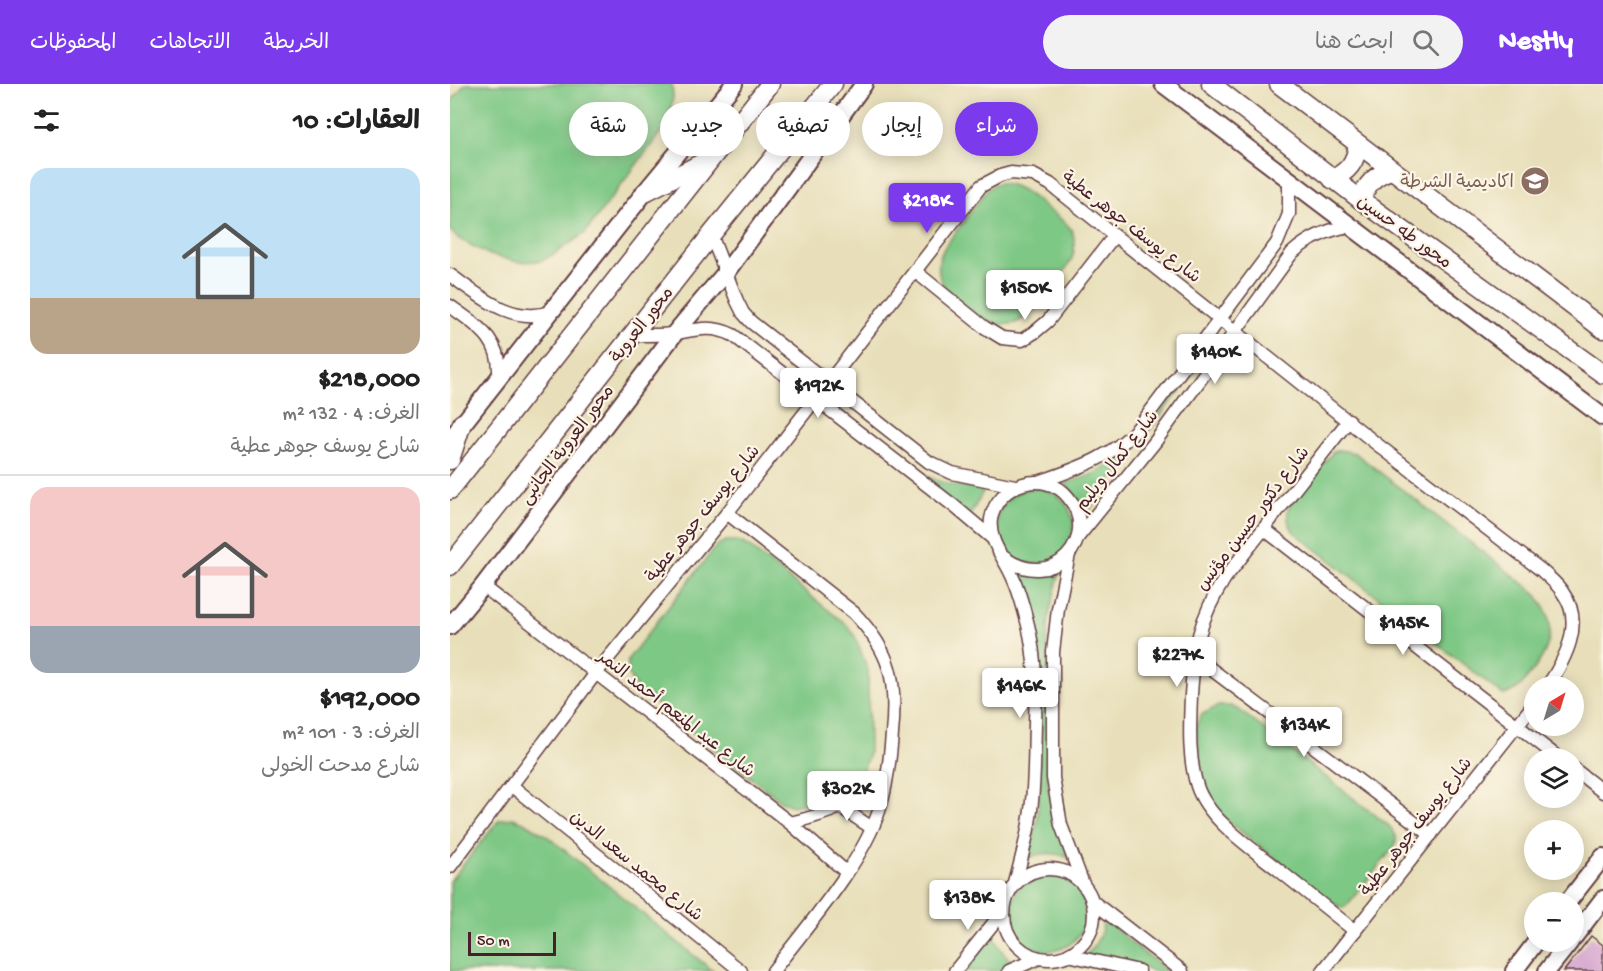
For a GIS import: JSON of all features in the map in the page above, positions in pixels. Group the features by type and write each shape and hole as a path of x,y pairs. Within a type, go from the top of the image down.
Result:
{"main road":[{"path":"450,490 770,84"},
{"path":"806,102 819,84"},
{"name":"محور العروبة","path":"818,102 833,84"},
{"name":"محور طه حسين","path":"1211,84 1332,179 1603,374"},
{"path":"1279,84 1603,328"},
{"path":"1332,179 1341,175 1354,162 1358,144"},
{"name":"محور العروبة","path":"450,566 773,156"},
{"path":"645,192 714,157"},
{"path":"1361,200 1368,184 1391,170"},
{"path":"450,460 462,423"}],"street":[{"path":"450,440 645,192 734,84"},
{"name":"محور العروبة الجانبى","path":"450,626 483,586 675,333 727,271 864,84"},
{"path":"1163,84 1603,417"},
{"name":"شارع يوسف جوهر عطية","path":"450,867 596,673 727,513 981,186 1011,173 1022,173 1042,179 1540,570 1564,593 1573,617 1571,640 1564,659 1554,676"},
{"name":"شارع كمال ويليم","path":"1039,482 1088,464 1126,441 1268,256 1284,229 1289,214 1289,180"},
{"name":"شارع كمال ويليم","path":"1077,538 1155,442 1292,253 1305,242 1320,234 1349,226"},
{"path":"711,235 740,307 751,322 916,453 940,469 1015,486"},
{"path":"916,272 994,335 1010,340 1022,340 1048,321 1114,236"},
{"path":"450,275 497,307 512,314 532,317 552,312"},
{"path":"450,306 479,327 491,340 498,356 499,376"},
{"path":"633,335 675,333 702,328 734,335 992,538 1012,576 1026,619 1033,650 1035,675 1033,792 1026,841 1015,883 1007,896 1004,910 1005,926 1012,940 1024,951 1039,958 1054,959 1068,955 1079,948 1087,938 1093,920 1092,901"},
{"name":"شارع دكتور حسين مؤنس","path":"1349,420 1225,578 1211,601 1200,625 1195,657 1191,694 1190,746 1198,788 1209,808 1257,852 1355,931"},
{"path":"992,538 991,520 995,506 1003,495 1015,486 1039,482 1060,490 1068,497 1078,516 1077,538 1069,554 1058,609 1053,652 1053,778 1061,825 1083,884 1092,901 1182,971"},
{"path":"727,513 854,613 872,633 882,649 894,690 891,756 882,798 872,828 846,873 773,971"},
{"path":"1264,529 1546,748"},
{"path":"1002,556 1018,566 1036,570 1054,565 1069,554"},
{"name":"شارع عبد المنعم أحمد النمر","path":"483,586 790,823 846,873"},
{"path":"1195,657 1431,835"},
{"name":"شارع يوسف جوهر عطية","path":"1323,971 1524,717"},
{"path":"1584,777 1603,792"},
{"path":"790,823 842,808 885,780"},
{"name":"شارع محمد سعد الدين","path":"512,786 741,971"},
{"path":"842,808 872,828"},
{"path":"1576,892 1603,857"},
{"path":"1015,883 1031,872 1049,868 1068,873 1083,884"},
{"path":"1584,924 1603,899"},
{"path":"955,971 1004,910"},
{"path":"1514,971 1528,952"},
{"path":"1547,971 1562,952"},
{"path":"1068,955 1139,971"},
{"path":"1009,971 1039,958"}],"green space":[{"path":"465,84 672,84 673,98 672,102 660,102 660,133 648,149 648,102 569,102 569,156 643,156 585,233 541,261 518,262 490,255 459,239 450,231 450,103"},
{"path":"997,183 1016,187 1031,196 1066,224 1072,231 1074,241 1072,258 1063,274 1029,313 1015,323 1006,324 989,321 965,306 942,283 938,271 940,258 946,245 988,189"},
{"path":"1208,344 1213,348 1095,501 1086,516 1075,495 1065,483 1099,471 1134,443 1161,411"},
{"path":"1339,450 1355,453 1534,592 1542,602 1549,622 1548,642 1539,662 1529,676 1524,676 1524,682 1516,689 1503,695 1294,532 1288,520 1289,506 1333,452"},
{"path":"916,469 933,479 949,484 985,488 968,519 914,472"},
{"path":"1035,488 1049,491 1062,499 1070,512 1073,526 1070,540 1062,553 1049,561 1035,564 1021,561 1008,553 1000,540 997,526 1000,512 1008,499 1021,491"},
{"path":"726,541 738,541 748,546 847,625 856,638 868,671 869,754 861,774 850,787 836,797 792,806 781,801 638,690 629,676 628,659 717,545"},
{"path":"1019,572 1042,576 1059,574 1049,617 1047,643 1048,783 1054,819 1069,858 1048,854 1028,858 1037,822 1039,798 1038,643 1034,609"},
{"path":"1218,706 1231,706 1239,710 1388,825 1394,833 1396,840 1394,847 1343,908 1329,901 1220,815 1204,791 1196,726 1201,715"},
{"path":"513,818 547,836 713,971 450,971 450,881 499,820"},
{"path":"1048,875 1062,878 1075,886 1083,899 1086,913 1083,927 1075,940 1062,948 1048,951 1034,948 1021,940 1013,927 1010,913 1013,899 1021,886 1034,878"},
{"path":"1104,919 1168,971 1151,971 1123,960 1086,955 1098,938"},
{"path":"992,926 1000,949 1018,966 1002,971 960,971"}],"building":[{"path":"1591,936 1603,945 1603,971 1564,971 1579,952 1584,952 1584,945"}],"place":[{"name":"اكاديمية الشرطة","path":"1535,181"}]}
